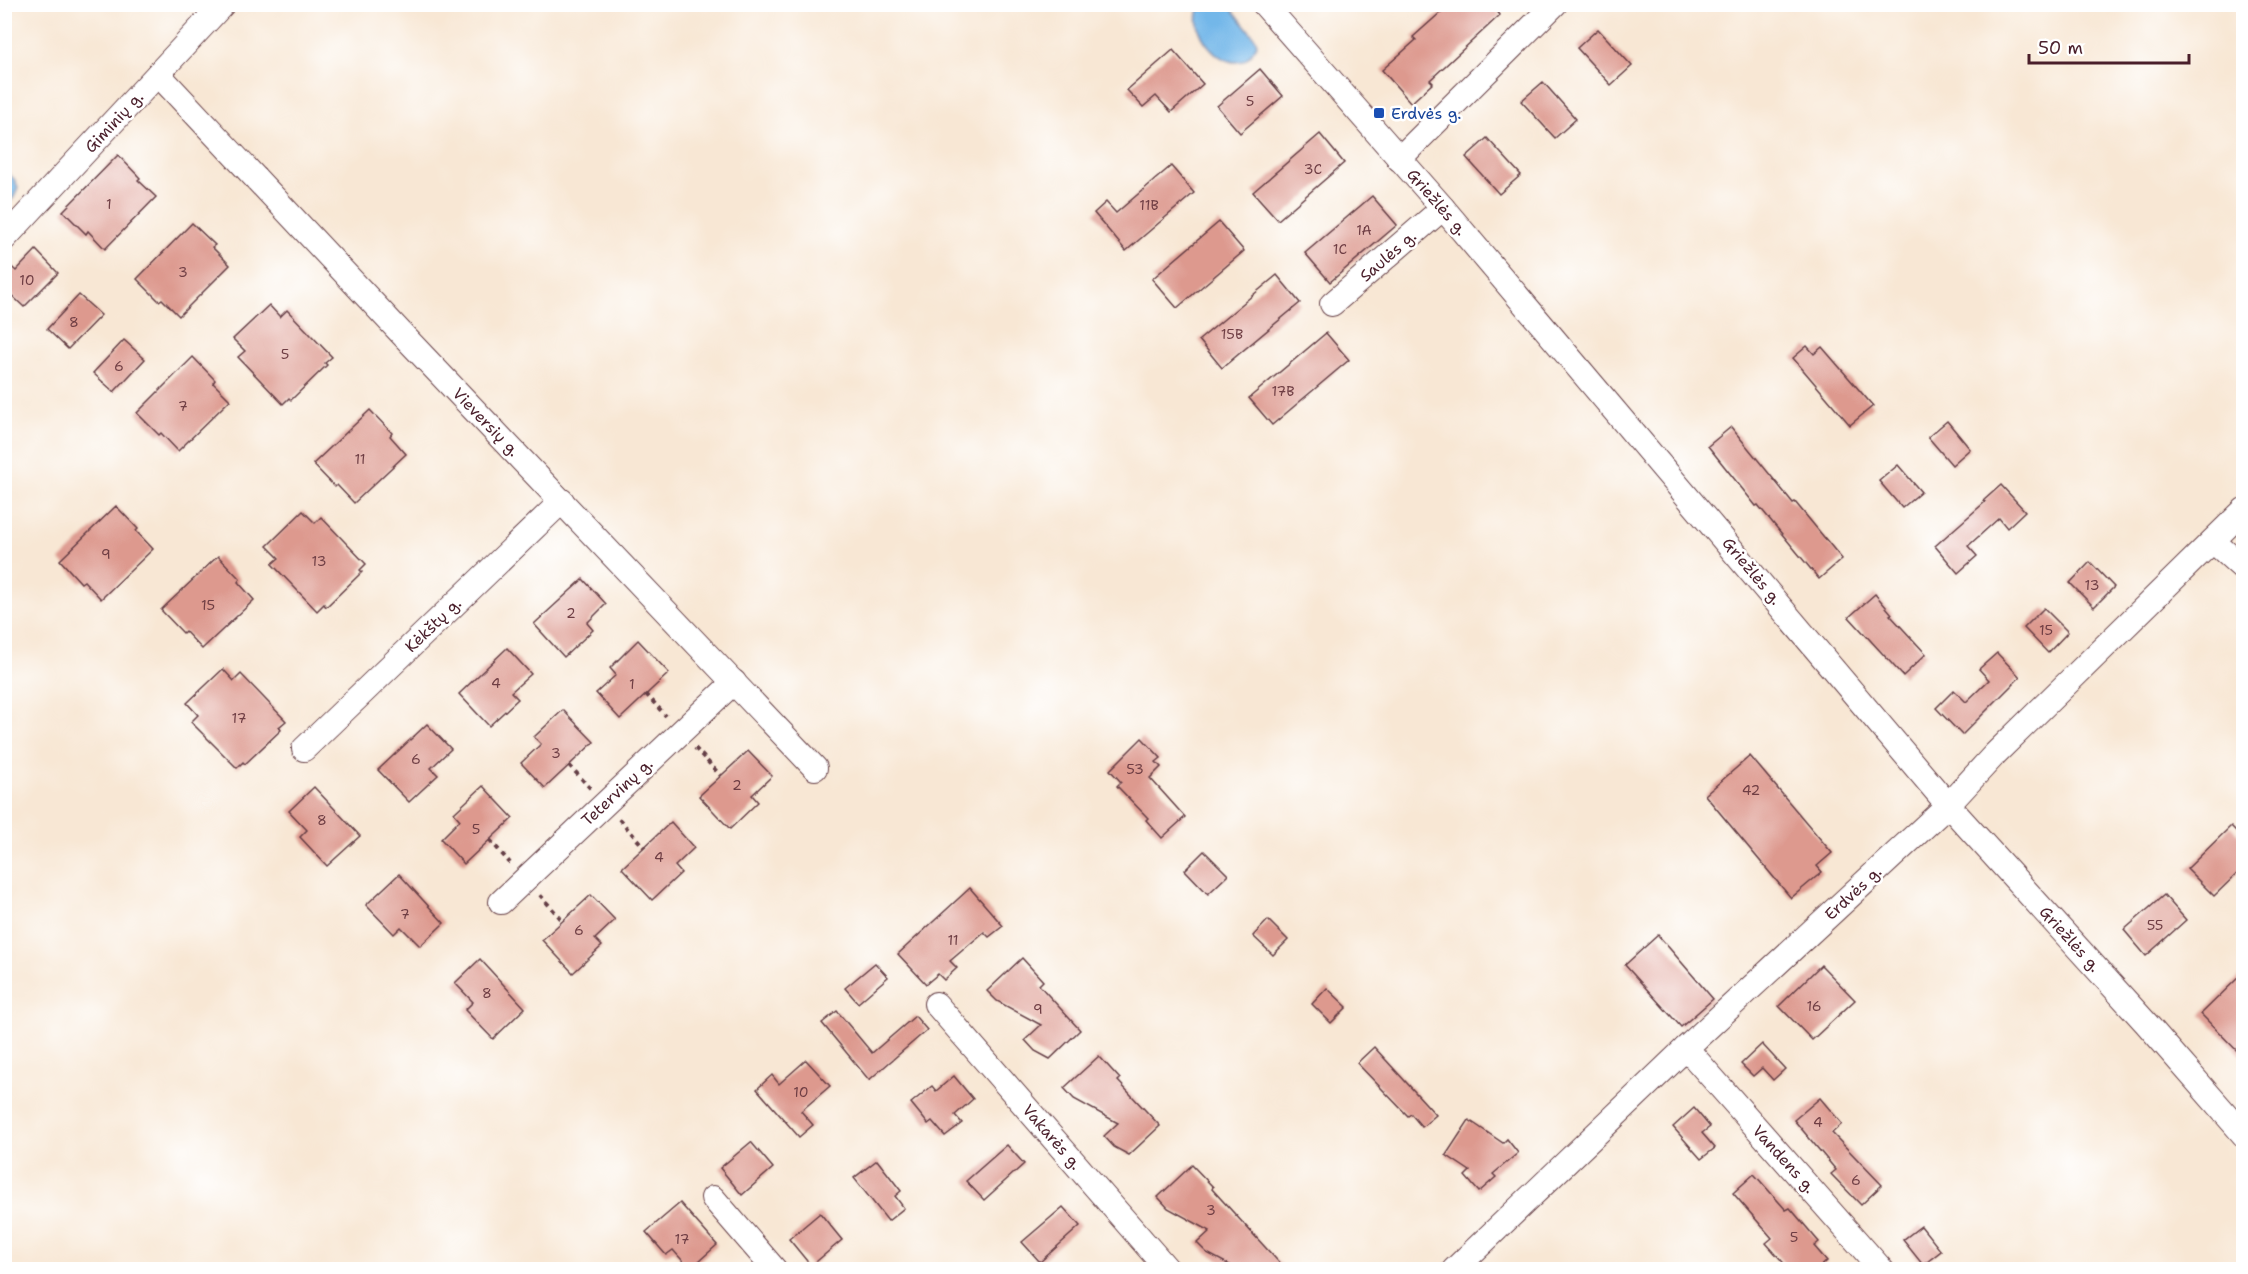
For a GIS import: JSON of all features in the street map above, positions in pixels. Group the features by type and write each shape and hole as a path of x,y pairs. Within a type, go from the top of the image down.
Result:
{"street":[{"name":"Giminių g.","path":"4,239 223,4"},
{"name":"Griežlės g.","path":"1264,4 1443,208 1948,805 2146,1023 2244,1135"},
{"path":"1400,159 1556,4"},
{"name":"Vieversių g.","path":"158,74 815,768"},
{"name":"Saulės g.","path":"1332,304 1443,208"},
{"name":"Kėkštų g.","path":"304,749 562,501"},
{"name":"Erdvės g.","path":"1454,1269 1686,1048 1948,805 2003,746 2244,510"},
{"path":"2212,541 2244,569"},
{"name":"Tetervinų g.","path":"501,902 734,682"},
{"name":"Vakarės g.","path":"936,1004 1168,1269"},
{"name":"Vandens g.","path":"1686,1048 1882,1269"},
{"path":"713,1198 775,1269"}],"water":[{"path":"1202,4 1229,5 1255,38 1257,44 1246,59 1237,62 1227,60 1209,46 1198,25 1198,14"},
{"path":"5,171 14,179 18,187 14,197 5,207"}],"building":[{"path":"1450,4 1491,4 1500,15 1430,80 1433,83 1411,103 1382,70 1416,40 1413,37"},
{"path":"1598,29 1632,66 1611,85 1577,48"},
{"path":"1173,50 1203,84 1171,112 1156,96 1143,107 1127,90"},
{"path":"1260,69 1283,96 1240,133 1217,106"},
{"path":"1543,82 1576,119 1555,138 1521,101"},
{"path":"1320,134 1344,163 1278,220 1253,192"},
{"path":"1487,138 1521,175 1499,194 1466,157"},
{"path":"118,155 140,178 138,180 156,197 105,249 88,231 86,234 63,211"},
{"path":"1171,166 1194,193 1126,251 1094,213 1106,202 1116,213"},
{"path":"1372,196 1397,225 1330,282 1305,253"},
{"path":"1219,222 1244,251 1177,308 1152,279"},
{"path":"192,223 215,245 212,247 230,265 179,316 162,299 159,301 137,279"},
{"path":"36,250 58,273 24,307 4,288 4,260 16,271"},
{"path":"1277,275 1300,303 1222,368 1199,340"},
{"path":"79,295 101,315 68,349 47,329"},
{"path":"269,305 280,317 287,310 332,357 325,363 327,365 291,400 289,398 283,404 238,357 245,351 233,339"},
{"path":"1326,333 1349,360 1272,425 1249,398"},
{"path":"124,340 145,359 114,392 93,373"},
{"path":"1807,346 1814,354 1822,347 1873,406 1850,425 1793,358"},
{"path":"193,357 230,400 178,451 137,413"},
{"path":"370,410 392,433 390,436 406,454 354,503 313,464"},
{"path":"1947,421 1970,449 1952,465 1928,437"},
{"path":"1731,427 1842,559 1819,579 1708,446"},
{"path":"1898,465 1921,492 1902,508 1879,481"},
{"path":"2001,485 2025,511 2007,528 1999,518 1968,546 1977,556 1958,573 1935,546"},
{"path":"116,506 153,549 101,599 84,581 81,583 60,560"},
{"path":"303,511 315,523 321,517 366,564 360,570 362,572 326,607 324,604 317,611 272,564 279,558 267,546"},
{"path":"218,556 240,579 238,582 254,600 202,649 161,610"},
{"path":"2090,562 2114,587 2094,607 2070,583"},
{"path":"583,579 606,604 587,623 593,630 564,657 534,624"},
{"path":"1875,594 1892,614 1890,615 1926,654 1903,676 1849,617"},
{"path":"2044,608 2068,632 2048,653 2024,628"},
{"path":"638,640 669,673 620,719 596,693 616,675 610,668"},
{"path":"507,648 531,674 511,692 518,699 489,726 459,694"},
{"path":"1997,653 2020,677 1962,735 1936,708 1954,690 1966,702 1989,680 1979,669"},
{"path":"223,669 234,681 241,674 286,721 279,727 281,730 245,764 243,762 237,768 191,722 198,715 187,703"},
{"path":"563,710 594,742 545,788 521,763 541,744 534,737"},
{"path":"427,724 451,749 431,768 438,775 409,802 378,770"},
{"path":"1142,738 1161,758 1156,762 1161,767 1150,778 1185,817 1162,838 1146,820 1148,818 1117,786 1121,782 1110,770"},
{"path":"748,751 772,776 752,795 758,802 730,829 699,796"},
{"path":"1750,756 1832,853 1817,866 1822,872 1791,898 1705,795"},
{"path":"483,786 513,818 464,864 441,839 460,820 454,813"},
{"path":"314,787 360,836 327,866 300,837 307,830 289,811"},
{"path":"671,822 694,848 675,866 681,873 652,900 622,868"},
{"path":"2231,826 2244,839 2244,867 2214,896 2187,869"},
{"path":"1204,851 1228,875 1208,894 1185,870"},
{"path":"399,874 444,923 420,946 401,927 394,934 366,905"},
{"path":"970,888 1003,926 989,937 984,932 950,961 957,968 944,980 938,974 926,984 898,954"},
{"path":"591,895 615,920 595,939 602,946 573,973 542,940"},
{"path":"2164,895 2186,920 2146,956 2124,930"},
{"path":"1268,920 1288,940 1273,955 1253,936"},
{"path":"1658,935 1713,999 1681,1027 1625,965"},
{"path":"1022,958 1043,981 1039,985 1080,1030 1050,1059 1035,1051 1025,1040 1041,1025 997,1001 987,991"},
{"path":"480,959 525,1008 493,1039 465,1010 473,1002 455,983"},
{"path":"875,963 888,977 858,1003 845,988"},
{"path":"1821,965 1855,1000 1812,1040 1779,1006"},
{"path":"2244,972 2244,1058 2201,1014"},
{"path":"1327,988 1347,1007 1331,1023 1312,1004"},
{"path":"837,1011 872,1053 915,1016 927,1030 869,1080 822,1023"},
{"path":"1762,1044 1785,1069 1773,1080 1762,1068 1753,1076 1741,1064"},
{"path":"1374,1047 1436,1115 1422,1127 1411,1114 1408,1116 1357,1063"},
{"path":"1099,1056 1120,1079 1118,1081 1160,1126 1129,1155 1114,1147 1104,1136 1118,1123 1074,1099 1064,1088"},
{"path":"806,1060 830,1086 801,1111 813,1125 799,1137 757,1089 772,1075 779,1084"},
{"path":"954,1076 973,1099 955,1115 962,1123 945,1136 932,1121 928,1124 911,1103 932,1086 936,1091"},
{"path":"1820,1098 1842,1124 1832,1133 1882,1185 1861,1205 1831,1174 1836,1170 1794,1120"},
{"path":"1694,1108 1710,1127 1702,1133 1715,1148 1701,1159 1673,1127"},
{"path":"1469,1120 1503,1143 1507,1139 1518,1153 1493,1174 1496,1177 1479,1192 1465,1176 1470,1171 1446,1155"},
{"path":"751,1142 773,1168 742,1195 720,1168"},
{"path":"1007,1145 1024,1164 984,1200 966,1181"},
{"path":"877,1160 901,1191 895,1196 904,1208 888,1221 854,1178"},
{"path":"1192,1165 1285,1269 1237,1269 1207,1253 1197,1243 1210,1231 1168,1208 1158,1197"},
{"path":"1754,1174 1786,1210 1790,1208 1819,1242 1814,1246 1827,1261 1818,1269 1789,1269 1766,1243 1772,1238 1733,1193"},
{"path":"680,1203 717,1245 690,1269 673,1250 666,1255 646,1232"},
{"path":"1063,1207 1080,1226 1040,1262 1022,1242"},
{"path":"820,1213 842,1240 811,1266 789,1239"},
{"path":"1921,1226 1941,1251 1923,1265 1903,1240"}],"place":[{"name":"Erdvės g.","path":"1379,113"}]}
